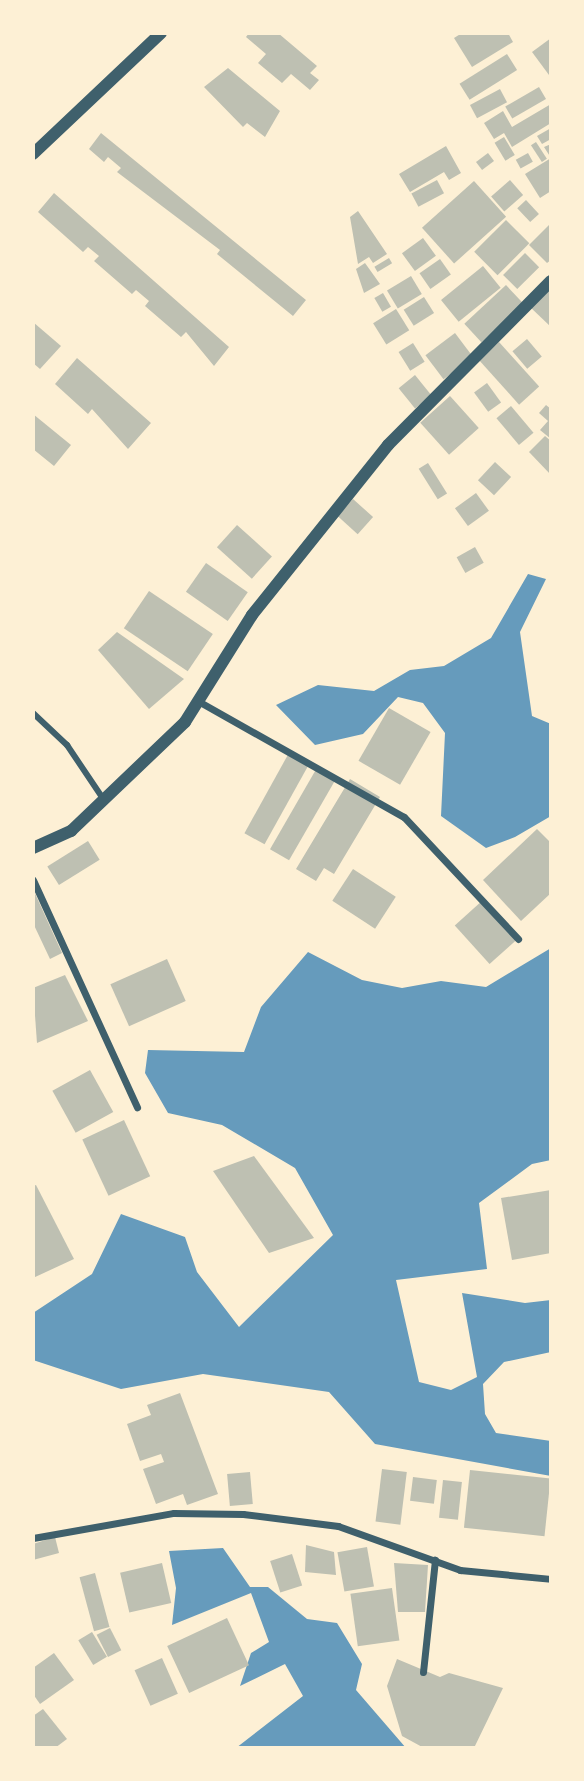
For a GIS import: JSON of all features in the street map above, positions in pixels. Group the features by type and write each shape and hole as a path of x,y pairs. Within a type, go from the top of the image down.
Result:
{"street":[{"path":"33,154 161,33"},
{"path":"33,848 71,831 198,701 252,615 388,445 551,281"},
{"path":"198,701 404,817 518,939"},
{"path":"33,713 66,745 104,800"},
{"path":"33,880 137,1107"},
{"path":"33,1538 174,1513 243,1514 338,1526 460,1570 551,1579"},
{"path":"423,1672 435,1560"}],"water":[{"path":"528,574 546,579 520,632 532,716 551,724 551,816 515,837 486,848 441,816 445,733 423,703 398,697 363,734 315,745 276,705 318,685 374,691 410,670 444,666 491,638"},
{"path":"551,948 551,1160 532,1164 479,1203 487,1269 396,1280 419,1382 451,1390 477,1377 462,1293 525,1303 551,1300 551,1352 504,1362 483,1384 485,1414 496,1433 551,1441 551,1476 375,1444 329,1392 203,1374 121,1389 33,1360 33,1313 92,1274 121,1214 185,1237 197,1272 239,1327 333,1235 295,1168 222,1125 168,1113 145,1073 148,1050 244,1052 261,1007 308,952 362,980 402,988 441,981 486,987"},
{"path":"223,1548 250,1587 268,1587 307,1619 337,1623 362,1664 356,1690 406,1748 236,1748 303,1696 285,1664 240,1686 251,1653 269,1642 251,1593 172,1625 176,1588 169,1551"}],"building":[{"path":"249,33 278,33 317,66 310,73 319,80 310,90 291,74 282,83 258,63 266,54 246,37"},
{"path":"462,33 508,33 513,42 472,67 454,38"},
{"path":"551,38 551,73 549,75 532,52"},
{"path":"507,54 517,70 470,100 460,84"},
{"path":"228,68 280,111 265,137 247,123 243,127 204,87"},
{"path":"539,87 546,99 512,119 505,107"},
{"path":"500,89 507,102 477,118 470,105"},
{"path":"551,104 551,123 512,147 504,133 494,139 484,123 503,111 512,127"},
{"path":"551,128 551,139 542,144 537,136"},
{"path":"101,133 306,300 293,316 217,254 220,250 117,172 121,168 108,157 104,162 89,149"},
{"path":"504,137 515,155 505,161 495,143"},
{"path":"536,142 547,159 542,162 531,145"},
{"path":"551,144 551,158 544,147"},
{"path":"446,146 461,173 449,180 444,172 410,192 399,174"},
{"path":"488,153 494,161 482,170 476,162"},
{"path":"528,153 533,162 521,169 516,160"},
{"path":"551,158 551,191 540,198 525,174"},
{"path":"437,180 444,193 418,207 411,194"},
{"path":"510,180 523,195 504,211 491,196"},
{"path":"474,181 506,217 454,264 422,228"},
{"path":"54,193 229,347 214,366 186,332 181,337 145,306 149,301 136,290 132,294 94,261 99,256 88,247 83,252 38,212"},
{"path":"526,200 539,214 530,222 517,208"},
{"path":"358,211 387,254 373,263 369,257 358,264 350,217"},
{"path":"506,220 529,243 498,275 474,252"},
{"path":"551,223 551,260 547,263 529,245"},
{"path":"423,238 436,256 415,271 402,253"},
{"path":"525,253 539,267 517,289 503,275"},
{"path":"389,258 392,263 378,272 374,267"},
{"path":"440,259 451,275 430,289 420,273"},
{"path":"365,263 380,284 364,293 356,269"},
{"path":"483,266 501,288 459,322 441,300"},
{"path":"411,276 422,294 398,308 387,290"},
{"path":"551,283 551,327 529,306"},
{"path":"506,285 523,303 481,342 464,324"},
{"path":"383,293 391,307 382,312 374,298"},
{"path":"424,297 434,313 414,326 404,310"},
{"path":"396,309 409,330 386,345 373,323"},
{"path":"33,322 61,346 40,369 33,363"},
{"path":"455,333 473,357 444,379 425,355"},
{"path":"527,339 542,357 527,369 512,351"},
{"path":"499,342 539,387 519,405 479,360"},
{"path":"413,343 425,362 410,371 399,352"},
{"path":"77,358 151,423 128,449 92,409 88,414 55,384"},
{"path":"415,375 431,395 415,408 399,388"},
{"path":"487,383 501,402 488,412 474,392"},
{"path":"450,396 479,428 449,455 420,423"},
{"path":"546,405 551,409 551,439 540,430 548,421 539,413"},
{"path":"511,406 533,433 519,445 496,418"},
{"path":"33,414 71,445 54,466 33,449"},
{"path":"545,436 551,441 551,475 529,452"},
{"path":"495,462 511,477 494,495 478,480"},
{"path":"428,463 447,494 438,499 419,469"},
{"path":"476,493 489,511 468,526 455,508"},
{"path":"353,499 373,517 358,534 338,516"},
{"path":"237,525 272,556 252,579 217,547"},
{"path":"475,547 484,563 465,573 457,557"},
{"path":"206,563 248,592 228,621 186,592"},
{"path":"149,591 213,634 188,671 124,628"},
{"path":"117,632 184,679 149,709 98,650"},
{"path":"389,708 431,732 400,785 358,761"},
{"path":"290,751 310,762 265,844 244,833"},
{"path":"318,766 337,777 289,860 270,849"},
{"path":"350,779 380,797 334,874 324,868 316,881 296,869"},
{"path":"537,829 551,843 551,893 521,921 483,880"},
{"path":"88,841 100,860 59,885 47,866"},
{"path":"353,869 396,897 375,929 332,901"},
{"path":"33,889 62,953 50,959 33,923"},
{"path":"483,900 518,939 490,964 455,925"},
{"path":"167,959 186,1001 129,1026 110,984"},
{"path":"65,975 88,1021 37,1043 33,988"},
{"path":"90,1070 113,1112 76,1133 52,1091"},
{"path":"124,1120 150,1176 109,1196 82,1139"},
{"path":"254,1156 314,1238 269,1253 213,1171"},
{"path":"36,1185 74,1259 33,1278 33,1186"},
{"path":"551,1190 551,1253 512,1260 501,1198"},
{"path":"180,1393 218,1494 187,1505 183,1494 156,1504 143,1469 164,1462 161,1454 140,1461 127,1424 151,1415 147,1405"},
{"path":"382,1469 407,1472 400,1525 376,1522"},
{"path":"470,1470 551,1478 544,1536 464,1528"},
{"path":"250,1472 253,1504 230,1506 227,1474"},
{"path":"413,1477 437,1480 434,1504 410,1501"},
{"path":"443,1480 462,1482 458,1520 439,1518"},
{"path":"55,1537 59,1553 33,1560 33,1544"},
{"path":"306,1545 334,1552 336,1575 305,1572"},
{"path":"367,1547 374,1586 344,1592 337,1552"},
{"path":"292,1554 302,1585 280,1592 270,1561"},
{"path":"162,1563 171,1603 129,1613 120,1573"},
{"path":"394,1563 428,1565 425,1612 398,1612"},
{"path":"95,1573 109,1627 94,1631 80,1577"},
{"path":"392,1588 399,1640 358,1646 350,1594"},
{"path":"227,1618 249,1665 189,1693 167,1646"},
{"path":"110,1628 121,1650 108,1657 97,1635"},
{"path":"92,1632 107,1657 93,1665 78,1640"},
{"path":"54,1653 74,1680 40,1704 33,1694 33,1668"},
{"path":"162,1658 178,1694 150,1706 135,1670"},
{"path":"397,1659 440,1677 449,1673 503,1688 474,1748 424,1748 402,1736 387,1686"},
{"path":"43,1709 67,1739 55,1748 33,1748 33,1716"}]}
